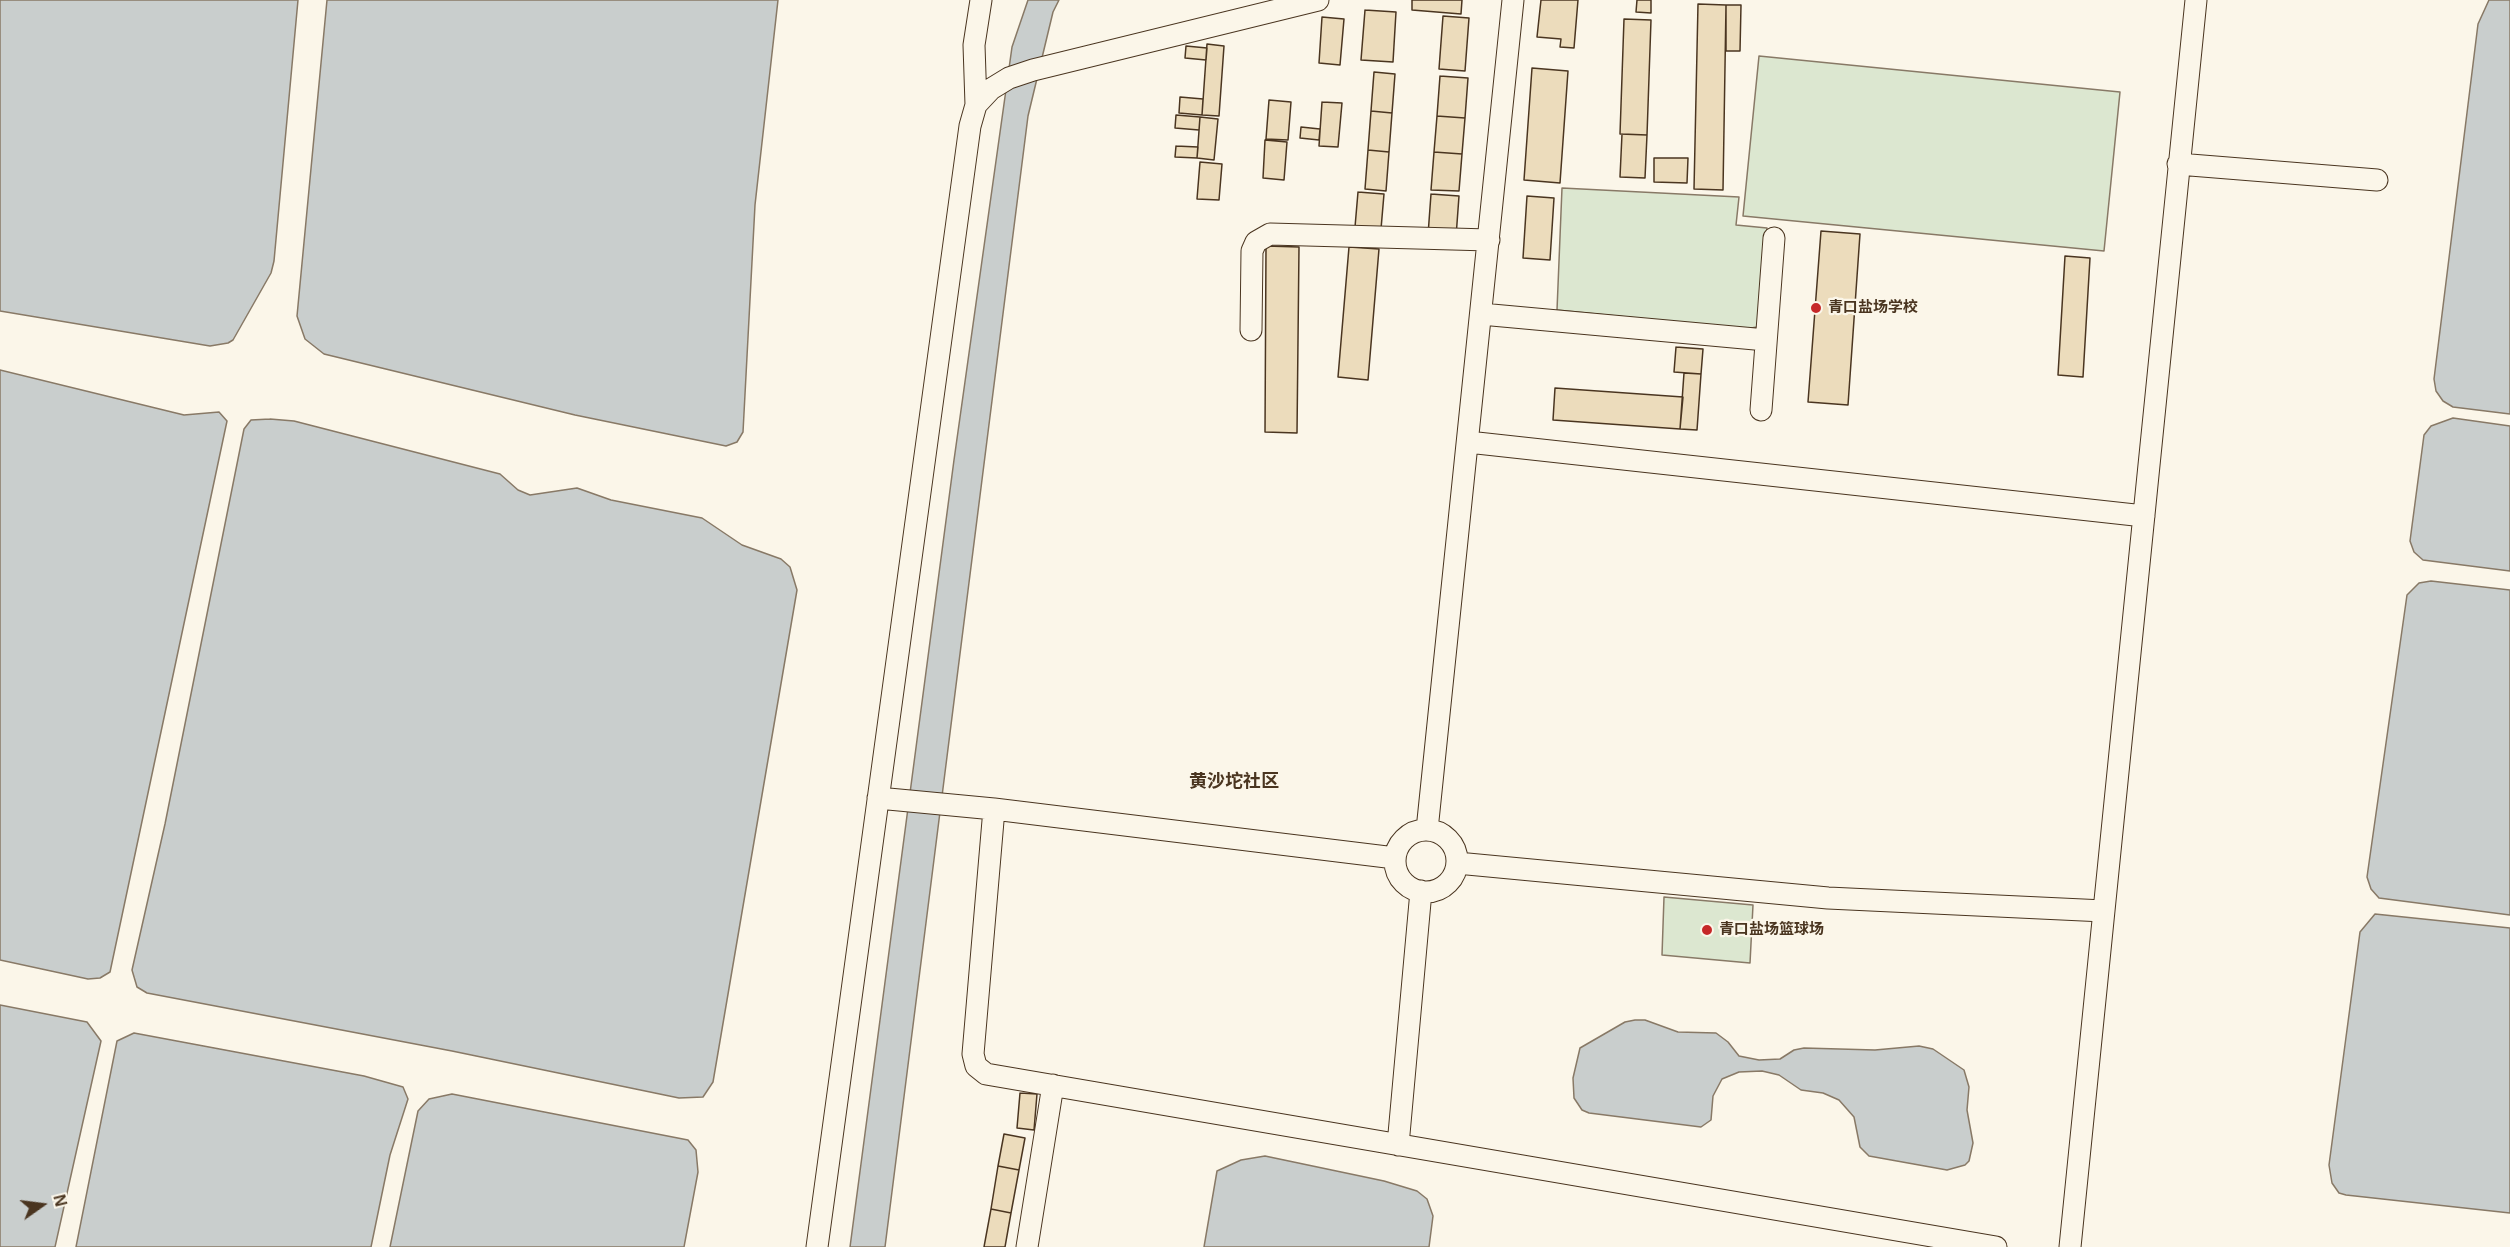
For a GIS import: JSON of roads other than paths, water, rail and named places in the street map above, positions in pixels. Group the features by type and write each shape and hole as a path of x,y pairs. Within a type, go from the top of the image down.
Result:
{"street":[{"path":"817,1247 968,138 975,105 974,45 981,0"},
{"path":"975,105 1000,83 1033,70 1318,0"},
{"path":"1427,830 1513,0"},
{"path":"2070,1247 2196,0"},
{"path":"2178,164 2377,180"},
{"path":"1251,330 1252,251 1256,242 1270,234 1489,240"},
{"path":"1761,410 1774,238"},
{"path":"1481,314 1766,340"},
{"path":"1468,442 2144,516"},
{"path":"878,798 994,809 1395,858"},
{"path":"994,809 973,1054 976,1066 986,1074 1996,1247"},
{"path":"1427,830 1442,835 1448,840 1456,855 1457,863 1451,879 1445,885 1429,892 1404,883 1399,876 1395,858 1402,841 1409,835 1427,830"},
{"path":"1457,863 1828,898 2104,911"},
{"path":"1398,1145 1421,891"},
{"path":"1027,1247 1053,1085"}],"place":[{"name":"青口盐场学校","path":"1816,308"},
{"name":"青口盐场篮球场","path":"1707,930"}],"district":[{"name":"黄沙坨社区","path":"1234,782"}]}
